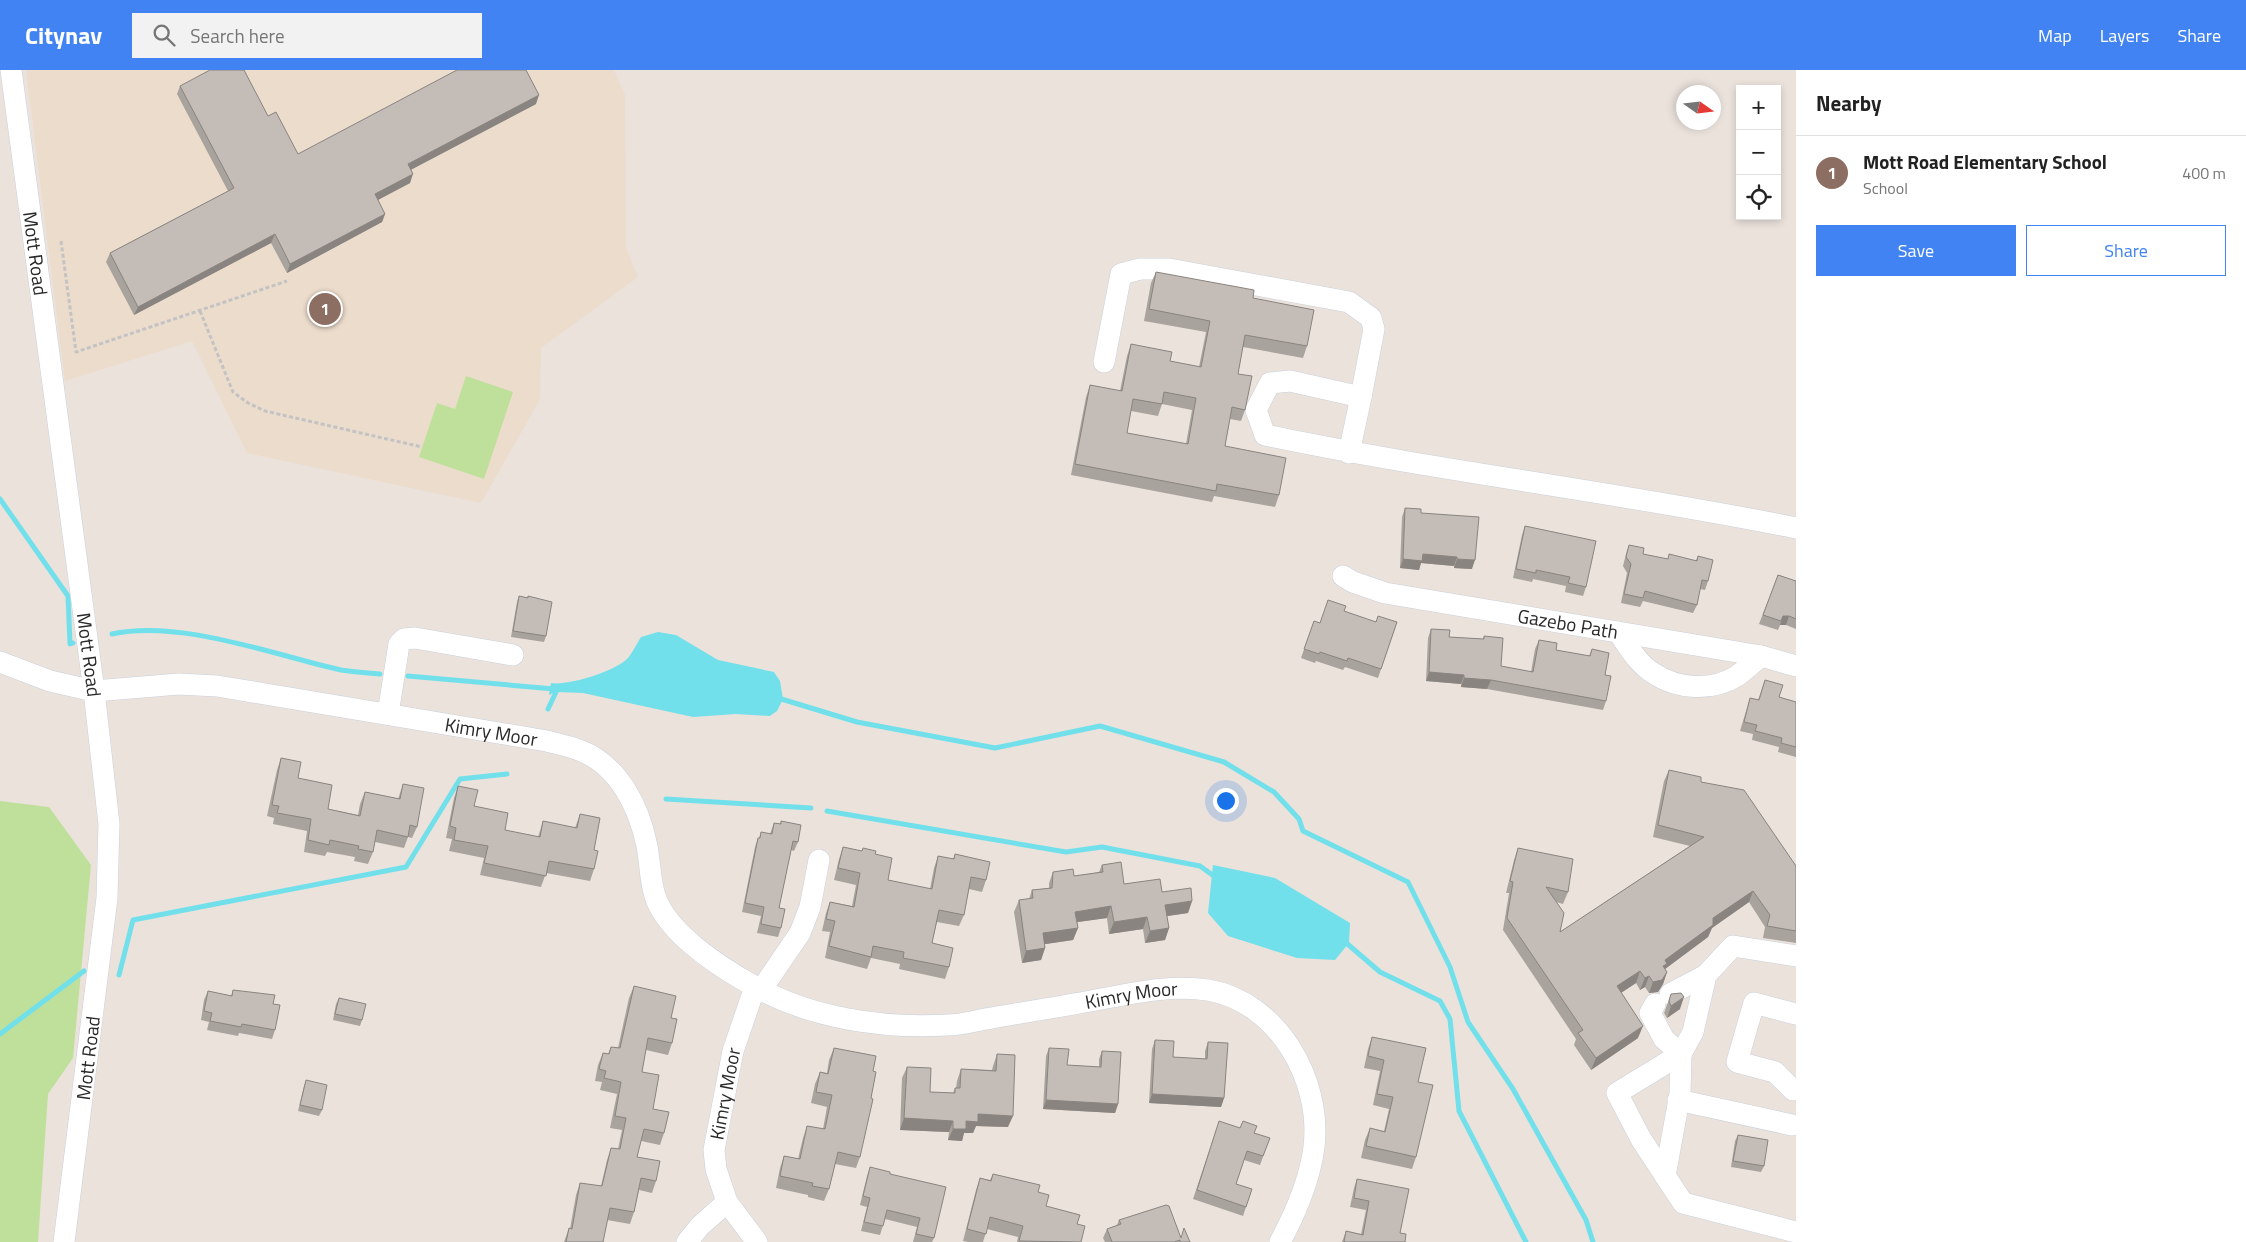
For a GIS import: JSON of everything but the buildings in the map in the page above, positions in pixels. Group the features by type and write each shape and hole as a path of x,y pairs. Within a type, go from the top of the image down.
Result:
{"street":[{"name":"Mott Road","path":"10,70 94,691 109,824 107,898 64,1242"},
{"path":"1104,362 1122,274 1140,269 1170,269 1349,302 1371,318 1374,329 1349,453"},
{"path":"1361,397 1290,381 1270,383 1256,410 1265,436 1349,453 1730,515 1796,528"},
{"name":"Gazebo Path","path":"1342,576 1353,582 1385,593 1761,656 1796,666"},
{"path":"1618,632 1632,654 1651,673 1671,683 1693,687 1719,684 1736,676 1761,656"},
{"path":"388,714 399,644 404,639 415,638 513,655"},
{"name":"Kimry Moor","path":"0,662 50,681 94,691 179,684 217,686 547,741 581,750 603,764 614,774 636,806 647,844 655,897 673,925 709,958 758,988 826,1014 875,1023 949,1026 1171,987 1210,990 1239,1002 1264,1018 1284,1039 1305,1074 1314,1110 1314,1147 1304,1186 1280,1242"},
{"path":"758,988 800,933 810,907 819,860"},
{"path":"1681,1054 1664,1039 1650,1013 1662,999 1706,975 1733,946 1796,956"},
{"path":"1665,1176 1678,1100 1681,1054 1693,1032 1706,975"},
{"name":"Kimry Moor","path":"757,1242 727,1202 716,1169 714,1150 733,1051 758,988"},
{"path":"1678,1100 1794,1127 1788,1105 1795,1086 1775,1072 1737,1062 1754,1002 1796,1014"},
{"path":"1681,1054 1617,1093 1641,1139 1683,1203 1796,1232"},
{"path":"687,1242 700,1226 727,1202"}],"path":[{"path":"61,240 76,352 287,282"},
{"path":"200,311 233,392 248,404 265,411 422,447"}],"shaded area":[{"path":"26,70 614,70 625,95 626,248 638,277 541,348 540,399 481,503 247,453 192,341 65,381"}],"green space":[{"path":"466,376 513,392 484,479 419,457 437,403 455,409"},
{"path":"0,801 49,807 91,865 73,1058 48,1094 38,1242 0,1242"}],"water":[{"path":"658,632 676,635 718,660 774,672 780,681 783,699 777,711 770,716 736,714 693,717 583,693 556,692 549,695 551,683 580,680 613,668 628,658 641,637"},
{"path":"1213,865 1275,878 1350,923 1349,943 1335,960 1297,958 1228,936 1208,913"}],"waterway":[{"path":"0,499 68,596 70,644 73,643"},
{"path":"112,634 139,631 167,631 197,635 257,648 341,670 380,674"},
{"path":"408,676 554,689"},
{"path":"548,709 556,692"},
{"path":"778,698 857,722 995,748 1100,726 1224,762 1274,792 1299,819 1303,831 1408,882 1450,967 1468,1022 1513,1089 1586,1220 1593,1242"},
{"path":"119,975 133,920 406,867 460,779 507,774"},
{"path":"666,799 811,808"},
{"path":"827,811 1066,852 1102,847 1200,866 1218,879"},
{"path":"1344,941 1380,972 1440,1001 1450,1019 1459,1111 1526,1242"},
{"path":"0,1034 84,971"}],"place":[{"name":"Mott Road Elementary School","path":"325,309"}]}
